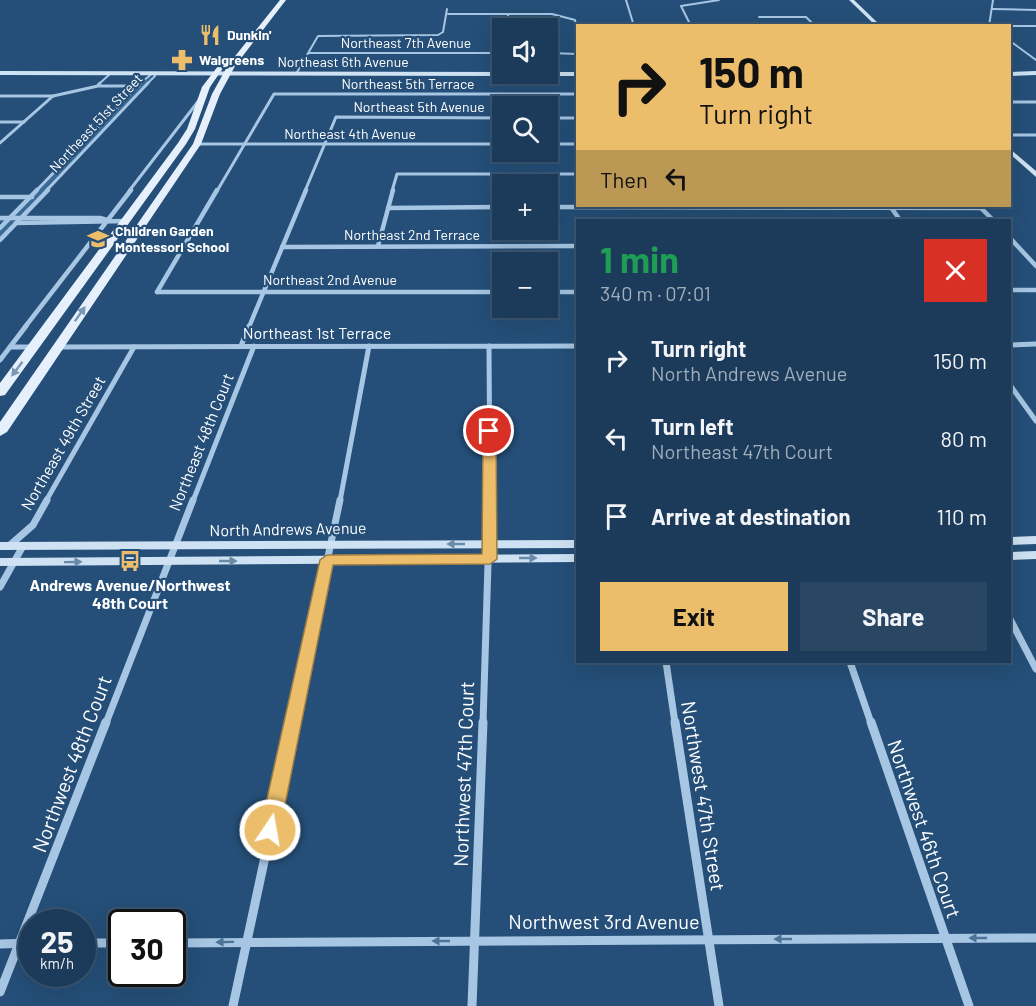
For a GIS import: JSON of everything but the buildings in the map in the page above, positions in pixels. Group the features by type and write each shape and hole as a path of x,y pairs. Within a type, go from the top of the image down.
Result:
{"main road":[{"path":"276,10 274,8 277,0"},
{"path":"0,432 197,144 206,128 219,87 283,0"},
{"path":"843,0 868,24"},
{"path":"851,0 877,24"},
{"path":"263,12 267,14 260,24 263,26"},
{"path":"0,392 180,147 193,121 200,99 215,74 252,26 256,29 248,41 250,44"},
{"name":"Northeast 6th Avenue","path":"0,73 576,74"},
{"path":"1011,74 1036,74"},
{"path":"193,121 200,123 192,140 197,144"},
{"path":"1011,142 1036,165"},
{"path":"177,173 174,168 187,150 180,147"},
{"path":"1011,153 1036,175"},
{"path":"146,218 141,216 140,212 157,188 153,184"},
{"path":"115,263 110,258 132,226 126,220"},
{"path":"56,347 51,339 74,304 68,299"},
{"path":"25,394 20,386 39,355 33,347"},
{"path":"1011,541 1036,540"},
{"name":"North Andrews Avenue","path":"4,546 174,548 332,543 576,544"},
{"path":"1011,556 1036,555"},
{"name":"North Andrews Avenue","path":"0,562 576,558"}],"street":[{"path":"626,0 633,24"},
{"path":"690,24 681,6 718,0"},
{"path":"990,24 993,0"},
{"path":"296,74 318,36 438,35 443,32 448,14 447,9"},
{"path":"992,9 1036,10"},
{"path":"448,14 552,14 575,20 576,26"},
{"path":"508,14 508,18"},
{"path":"759,17 806,17 813,24"},
{"path":"1011,26 1036,26"},
{"path":"1011,42 1036,60"},
{"name":"Northeast 7th Avenue","path":"309,53 492,53"},
{"path":"558,54 576,54"},
{"path":"98,86 111,74"},
{"name":"Northeast 51st Street","path":"0,228 137,86 153,74"},
{"name":"Northeast 51st Street","path":"0,240 146,86 155,76 153,74"},
{"path":"0,96 53,96 98,86 146,86"},
{"name":"Northeast 5th Terrace","path":"246,144 274,94 576,94"},
{"path":"0,143 53,96"},
{"path":"0,360 200,99"},
{"path":"1011,102 1036,102"},
{"name":"Northeast 5th Avenue","path":"326,144 336,117 492,118"},
{"path":"558,118 576,118"},
{"path":"0,122 24,122"},
{"path":"1011,135 1036,135"},
{"path":"81,144 92,144"},
{"name":"Northeast 4th Avenue","path":"197,144 492,144"},
{"name":"Northeast 2nd Avenue","path":"246,144 157,292 492,292"},
{"path":"241,346 326,144"},
{"path":"558,144 576,144"},
{"path":"164,146 180,147"},
{"path":"378,246 397,174 576,174"},
{"path":"0,197 40,197"},
{"path":"388,208 492,207"},
{"path":"558,207 576,207"},
{"path":"980,207 992,219"},
{"path":"0,218 100,218 108,220"},
{"path":"3,223 96,223 126,220"},
{"path":"1011,239 1036,266"},
{"name":"Northeast 2nd Terrace","path":"282,246 576,246"},
{"path":"1011,290 1036,290"},
{"path":"558,292 576,292"},
{"path":"1011,345 1036,345"},
{"name":"Northeast 48th Court","path":"174,548 254,346"},
{"path":"233,1006 332,543 369,346"},
{"name":"Northwest 47th Court","path":"472,1006 490,559 489,346"},
{"name":"Northeast 1st Terrace","path":"56,347 576,346"},
{"path":"10,347 33,347"},
{"name":"Northeast 49th Street","path":"4,546 33,525 134,347"},
{"path":"1011,386 1036,421"},
{"path":"0,587 23,546"},
{"name":"Northwest 48th Court","path":"33,909 174,548"},
{"path":"1011,621 1036,669"},
{"name":"Northwest 47th Street","path":"666,663 719,1006"},
{"name":"Northwest 46th Court","path":"849,663 969,1006"},
{"name":"Northwest 3rd Avenue","path":"186,943 1036,938"},
{"path":"0,944 18,944"},
{"name":"Northwest 48th Court","path":"0,992 18,947"}],"shaded area":[{"path":"148,77 152,77 19,218 98,219 16,222 0,238 0,230 7,222 0,222 0,219 11,219"}],"place":[{"name":"Dunkin'","path":"210,35"},
{"name":"Walgreens","path":"182,60"},
{"name":"Children Garden Montessori School","path":"98,239"},
{"name":"Andrews Avenue/Northwest 48th Court","path":"130,561"}],"route":[{"path":"270,830 327,560 490,559 489,431"}]}
